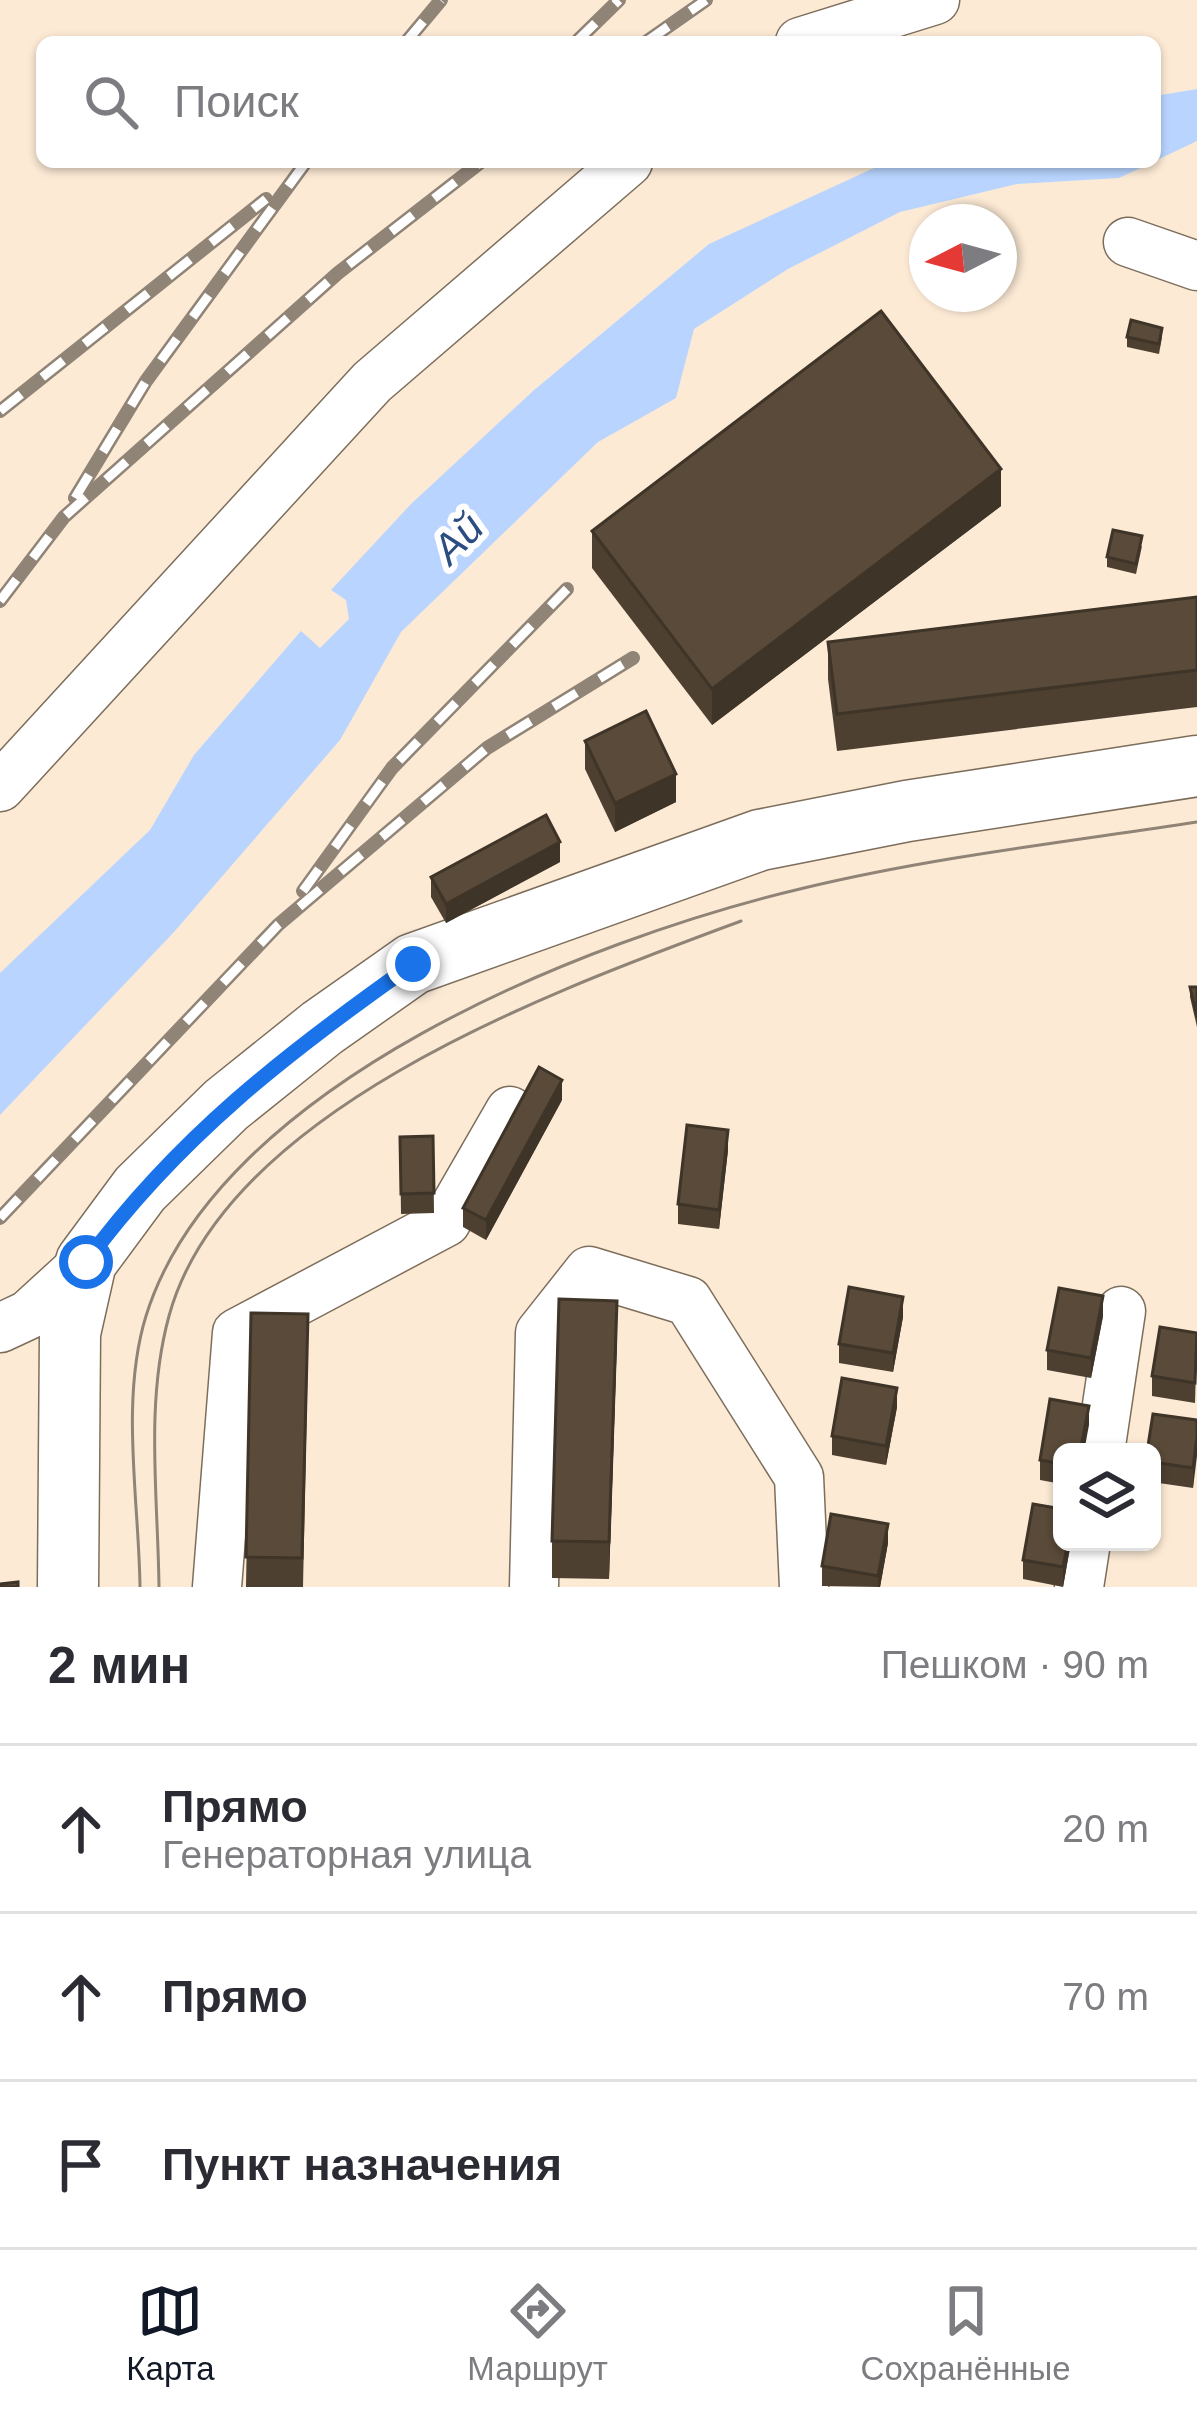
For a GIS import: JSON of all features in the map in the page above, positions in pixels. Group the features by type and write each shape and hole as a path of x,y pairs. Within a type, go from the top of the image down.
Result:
{"main road":[{"path":"68,1587 70,1333 86,1262 140,1189 226,1105 413,964 760,840 907,811 1197,766"}],"street":[{"path":"819,36 935,0"},
{"path":"0,787 372,382 621,168"},
{"path":"1128,242 1197,266"},
{"path":"217,1587 236,1333 446,1222 509,1111"},
{"path":"0,1328 28,1315 86,1262"},
{"path":"534,1587 540,1333 589,1271 688,1301 799,1478 804,1587"},
{"path":"1101,1443 1121,1311"},
{"path":"1079,1587 1085,1551"}],"water":[{"path":"1197,89 1197,141 1161,158 1161,95"},
{"name":"Ай","path":"874,168 1140,168 1119,178 1017,184 933,204 909,204 909,210 788,269 694,329 676,398 598,442 401,632 340,740 174,932 0,1115 0,973 150,830 194,755 301,631 320,648 349,619 346,600 331,590 411,504 533,391 709,244"}],"building":[{"path":"881,311 1001,469 712,689 592,531"},
{"path":"1131,320 1162,328 1159,344 1127,337"},
{"path":"1113,530 1142,536 1136,564 1107,557"},
{"path":"1197,597 1197,670 837,714 828,642"},
{"path":"646,711 676,774 615,803 585,741"},
{"path":"546,815 560,842 446,904 431,877"},
{"path":"1190,987 1197,987 1197,1017"},
{"path":"539,1067 562,1080 486,1220 463,1208"},
{"path":"687,1125 728,1130 719,1210 678,1204"},
{"path":"433,1136 434,1193 401,1194 400,1137"},
{"path":"849,1287 903,1297 893,1353 839,1344"},
{"path":"1059,1288 1103,1296 1091,1358 1047,1350"},
{"path":"559,1299 617,1301 609,1542 552,1541"},
{"path":"251,1313 308,1314 302,1558 246,1557"},
{"path":"1160,1327 1197,1333 1195,1383 1152,1376"},
{"path":"842,1378 897,1388 886,1446 832,1436"},
{"path":"1050,1399 1089,1406 1082,1443 1053,1443 1053,1462 1040,1460"},
{"path":"1153,1414 1197,1420 1193,1468 1161,1463 1161,1443 1148,1443"},
{"path":"1033,1504 1053,1507 1053,1551 1066,1551 1063,1567 1023,1560"},
{"path":"831,1514 888,1524 878,1576 822,1566"}],"tram line":[{"path":"140,1587 132,1416 146,1316 186,1233 249,1158 329,1092 421,1034 519,985 716,912 901,867 1197,822"},
{"path":"159,1587 155,1416 169,1316 202,1242 257,1176 327,1117 408,1066 583,982 741,921"}],"railway":[{"path":"411,36 441,0"},
{"path":"582,36 619,0"},
{"path":"655,36 706,0"},
{"path":"75,498 146,381 302,168"},
{"path":"0,601 64,517 338,273 473,168"},
{"path":"0,411 266,199"},
{"path":"303,891 392,768 567,589"},
{"path":"0,1218 278,925 487,748 633,658"}],"route":[{"path":"86,1262 140,1189 226,1105 322,1028 413,964"}]}
